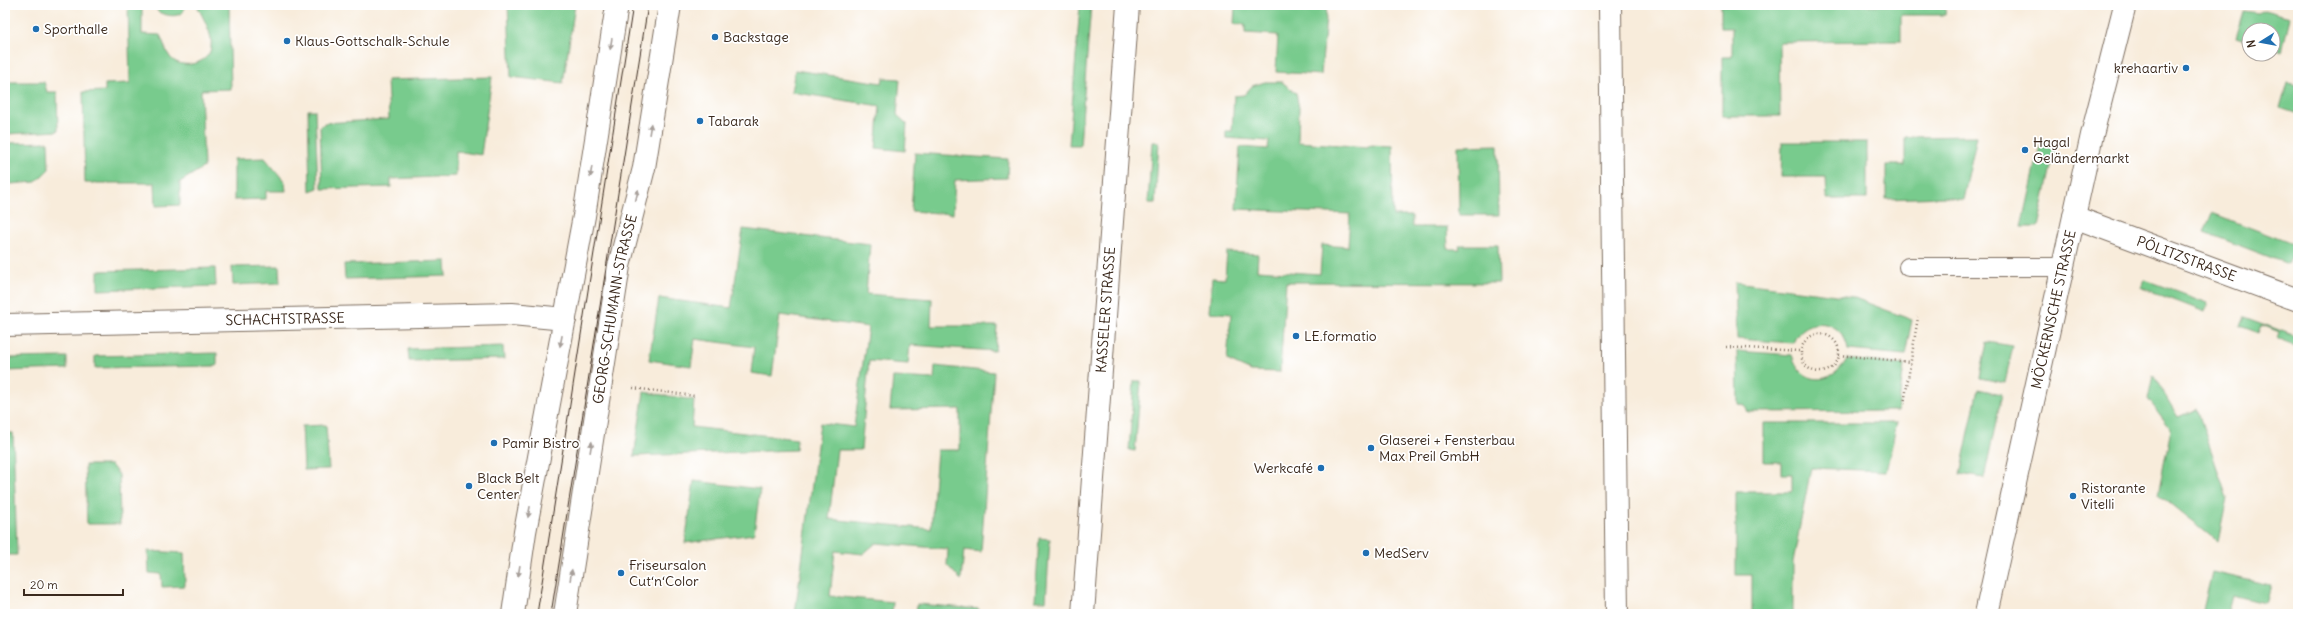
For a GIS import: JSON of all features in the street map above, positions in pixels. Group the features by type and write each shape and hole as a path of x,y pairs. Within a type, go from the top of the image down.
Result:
{"street":[{"path":"513,614 525,532 584,216 617,5"},
{"name":"GEORG-SCHUMANN-STRASSE","path":"565,614 619,266 644,168 670,5"},
{"name":"KASSELER STRASSE","path":"1083,614 1128,5"},
{"path":"1610,5 1617,614"},
{"name":"MÖCKERNSCHE STRASSE","path":"1986,614 2064,268 2074,217 2125,5"},
{"name":"PÖLITZSTRASSE","path":"2074,217 2298,300"},
{"name":"SCHACHTSTRASSE","path":"5,325 512,314 565,319"}],"lane":[{"path":"1908,267 2064,268"}],"path":[{"path":"1904,404 1909,362 1918,317"},
{"path":"1822,334 1835,341 1839,355 1832,368 1818,372 1804,365 1800,351 1808,338 1822,334"},
{"path":"1726,347 1800,351"},
{"path":"1839,355 1909,362"},
{"path":"633,388 695,396"}],"green space":[{"path":"128,5 142,5 142,34 160,35 170,57 180,63 193,64 205,58 209,54 211,48 209,31 197,5 229,5 231,89 201,90 204,167 180,182 180,205 156,206 155,183 85,183 83,92 105,91 105,84 130,83"},
{"path":"155,5 185,5 184,10 181,13 174,16 158,12"},
{"path":"508,5 575,5 563,83 511,77"},
{"path":"1080,5 1091,5 1080,145 1069,145"},
{"path":"1235,5 1327,5 1321,75 1276,72 1278,35 1245,33 1245,24 1234,24"},
{"path":"1721,5 1946,5 1945,15 1901,15 1901,41 1779,42 1780,116 1722,116 1722,57 1732,57 1732,28 1721,28"},
{"path":"2264,10 2290,17 2282,52 2281,22 2241,22 2241,40 2236,38 2244,11 2257,13"},
{"path":"795,70 882,83 883,78 900,79 897,115 907,124 905,151 876,148 880,106 791,92"},
{"path":"492,77 481,155 456,151 456,176 391,179 391,187 322,189 320,127 325,123 389,119 387,80"},
{"path":"5,82 44,82 47,92 57,92 58,131 7,134 8,143 48,142 49,169 36,182 10,184 9,173 5,173 5,130 7,129"},
{"path":"1265,82 1282,82 1296,93 1299,108 1298,142 1368,147 1369,145 1392,146 1393,216 1412,216 1412,227 1447,227 1448,249 1460,249 1459,245 1498,245 1499,283 1286,282 1280,372 1251,371 1227,360 1231,314 1209,312 1212,278 1225,279 1227,252 1258,254 1257,270 1320,274 1322,245 1348,247 1350,214 1236,209 1240,147 1268,149 1269,141 1226,138 1226,131 1232,131 1234,96 1244,95 1252,86"},
{"path":"2287,83 2298,85 2298,114 2280,108"},
{"path":"308,110 315,110 318,188 310,191"},
{"path":"1977,136 1963,200 1945,197 1886,199 1886,165 1905,165 1905,137"},
{"path":"1152,142 1159,142 1155,203 1148,203"},
{"path":"1782,142 1867,142 1867,199 1827,199 1826,177 1781,177"},
{"path":"1498,145 1499,215 1459,215 1458,146"},
{"path":"2040,146 2055,148 2038,227 2022,227"},
{"path":"915,153 1008,159 1007,178 955,180 953,214 911,211"},
{"path":"265,158 285,182 286,191 266,191 266,199 234,200 234,159"},
{"path":"2212,213 2295,245 2288,264 2204,232"},
{"path":"743,229 870,244 866,294 932,299 931,326 997,326 995,351 910,345 908,364 869,361 861,450 837,450 829,519 931,529 937,450 960,450 960,409 890,410 893,377 934,379 935,366 994,372 981,552 964,550 961,580 947,565 948,549 876,543 863,554 835,551 830,596 893,602 892,614 795,614 820,423 854,427 868,327 780,315 772,376 751,373 754,347 695,339 691,366 649,360 659,298 731,308"},
{"path":"446,261 447,276 345,279 344,264"},
{"path":"279,266 280,283 233,285 232,267"},
{"path":"215,268 216,286 98,290 98,271"},
{"path":"2145,280 2208,303 2205,312 2142,288"},
{"path":"1735,282 1852,297 1912,320 1905,355 1848,350 1845,339 1839,331 1832,326 1823,324 1814,324 1806,327 1798,334 1793,343 1737,339"},
{"path":"2244,317 2298,337 2298,346 2277,338 2279,332 2262,325 2259,333 2240,326"},
{"path":"1987,342 2013,346 2005,383 1980,378"},
{"path":"503,346 504,359 409,361 408,349"},
{"path":"1737,351 1792,355 1796,365 1802,372 1809,377 1817,379 1825,378 1833,374 1847,359 1904,365 1898,411 1748,412 1744,405 1738,404"},
{"path":"217,353 217,366 95,368 95,356"},
{"path":"67,357 67,369 5,371 5,358"},
{"path":"2153,375 2178,417 2197,409 2227,498 2218,542 2158,494 2171,429 2148,399"},
{"path":"1134,381 1141,381 1135,451 1129,450"},
{"path":"1978,389 2002,394 1984,478 1960,474"},
{"path":"644,392 694,400 692,427 797,439 796,450 634,456"},
{"path":"1764,423 1897,423 1886,471 1811,468 1793,562 1793,614 1752,614 1752,575 1736,575 1736,492 1792,492 1792,474 1782,474 1782,462 1764,462"},
{"path":"326,425 329,469 304,470 302,426"},
{"path":"5,433 13,433 17,555 5,555"},
{"path":"85,465 111,465 119,475 120,524 87,524"},
{"path":"694,481 760,489 754,534 685,543"},
{"path":"1039,538 1050,539 1046,601 1035,601"},
{"path":"148,551 184,553 185,586 162,587 161,574 149,573"},
{"path":"2212,572 2270,585 2265,603 2232,595 2227,614 2202,614"},
{"path":"917,604 979,609 978,614 916,614"}],"tram line":[{"path":"537,614 633,5"},
{"path":"551,614 648,5"}],"place":[{"name":"Sporthalle","path":"36,29"},
{"name":"Backstage","path":"715,37"},
{"name":"Klaus-Gottschalk-Schule","path":"287,41"},
{"name":"krehaartiv","path":"2186,68"},
{"name":"Tabarak","path":"700,121"},
{"name":"Hagal Geländermarkt","path":"2025,150"},
{"name":"LE.formatio","path":"1296,336"},
{"name":"Pamir Bistro","path":"494,443"},
{"name":"Glaserei + Fensterbau Max Preil GmbH","path":"1371,448"},
{"name":"Werkcafé","path":"1321,468"},
{"name":"Black Belt Center","path":"469,486"},
{"name":"Ristorante Vitelli","path":"2073,496"},
{"name":"MedServ","path":"1366,553"},
{"name":"Friseursalon Cut‘n‘Color","path":"621,573"}]}
